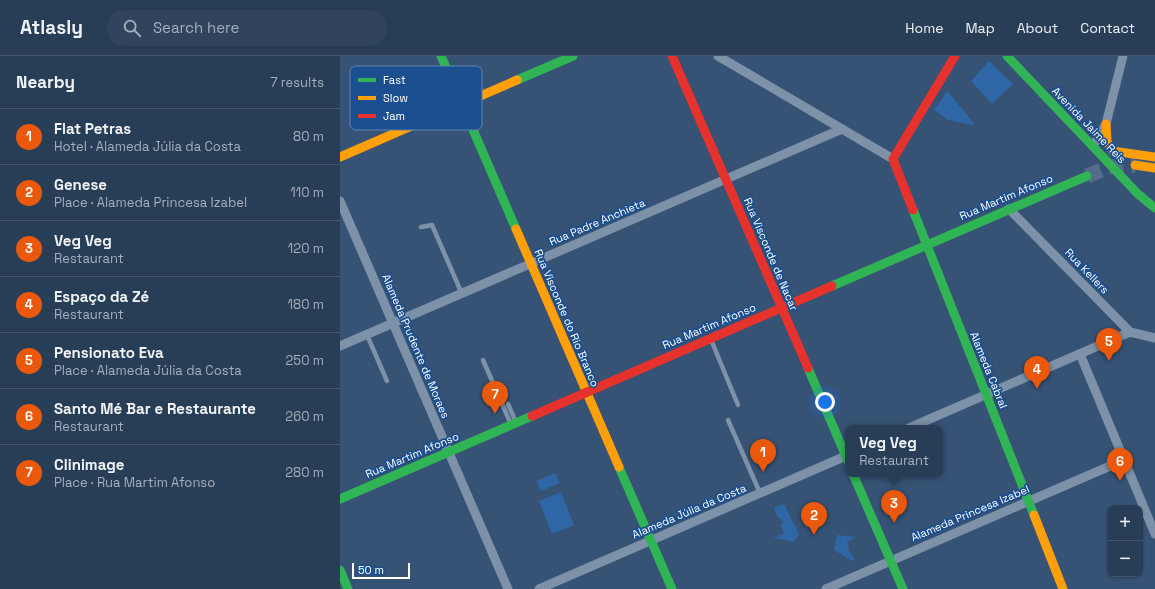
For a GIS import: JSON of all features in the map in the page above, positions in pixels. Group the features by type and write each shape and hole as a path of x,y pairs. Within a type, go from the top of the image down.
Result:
{"street":[{"name":"Rua Visconde do Rio Branco","path":"441,56 445,66"},
{"path":"482,95 573,56"},
{"name":"Rua Visconde de Nacar","path":"672,56 845,452"},
{"path":"718,56 893,159 955,56"},
{"name":"Avenida Jaime Reis","path":"1007,56 1141,197 1155,208"},
{"path":"1093,146 1106,124 1123,56"},
{"path":"1106,124 1107,142 1112,151 1155,157"},
{"name":"Rua Padre Anchieta","path":"340,346 842,129"},
{"path":"340,156 401,130"},
{"name":"Rua Visconde do Rio Branco","path":"473,130 672,589"},
{"name":"Alameda Cabral","path":"893,159 1063,589"},
{"path":"1135,165 1155,168"},
{"name":"Rua Martim Afonso","path":"340,499 1087,176"},
{"name":"Alameda Prudente de Moraes","path":"340,201 508,589"},
{"name":"Rua Kellers","path":"1009,209 1130,332"},
{"path":"916,425 1130,332 1155,338"},
{"path":"1080,354 1155,534"},
{"name":"Alameda Júlia da Costa","path":"539,589 845,458"},
{"name":"Alameda Princesa Izabel","path":"826,589 1124,460"},
{"path":"855,477 903,589"},
{"path":"340,570 348,589"}],"lane":[{"path":"421,227 432,225 462,294"},
{"path":"367,335 387,381"},
{"path":"710,339 738,405"},
{"path":"483,360 514,424"},
{"path":"508,404 514,424"},
{"path":"728,420 760,493"}],"shaded area":[{"path":"989,61 1013,84 992,104 971,81"},
{"path":"947,91 974,123 972,125 948,120 934,110"},
{"path":"555,473 560,483 541,491 536,481"},
{"path":"561,492 574,525 552,534 539,501"},
{"path":"784,504 799,534 794,542 775,538 773,534 776,537 784,533 780,525 783,523 780,518 778,518 774,508"},
{"path":"837,535 856,537 847,542 848,549 855,560 852,561 834,550"}],"tunnel":[{"path":"1087,176 1109,167 1135,165"}],"traffic: fast":[{"path":"441,56 445,66"},
{"path":"517,80 573,56"},
{"path":"1007,56 1138,194 1155,208"},
{"path":"473,130 516,229"},
{"path":"832,286 1087,176"},
{"path":"913,210 1034,515"},
{"path":"808,368 845,454"},
{"path":"340,499 532,416"},
{"path":"619,467 672,589"},
{"path":"854,477 903,589"},
{"path":"340,570 348,589"}],"traffic: slow":[{"path":"482,95 517,80"},
{"path":"1106,124 1107,142 1112,151 1155,157"},
{"path":"340,157 402,130"},
{"path":"1135,165 1155,168"},
{"path":"516,229 619,467"},
{"path":"1034,515 1063,589"}],"traffic: jam":[{"path":"672,56 808,368"},
{"path":"913,210 893,159 955,56"},
{"path":"532,416 832,286"}],"place":[{"name":"Pensionato Eva","path":"1109,361"},
{"name":"Espaço da Zé","path":"1037,389"},
{"name":"Clinimage","path":"495,414"},
{"name":"Flat Petras","path":"763,472"},
{"name":"Santo Mé Bar e Restaurante","path":"1120,481"},
{"name":"Veg Veg","path":"894,523"},
{"name":"Genese","path":"814,535"}]}
